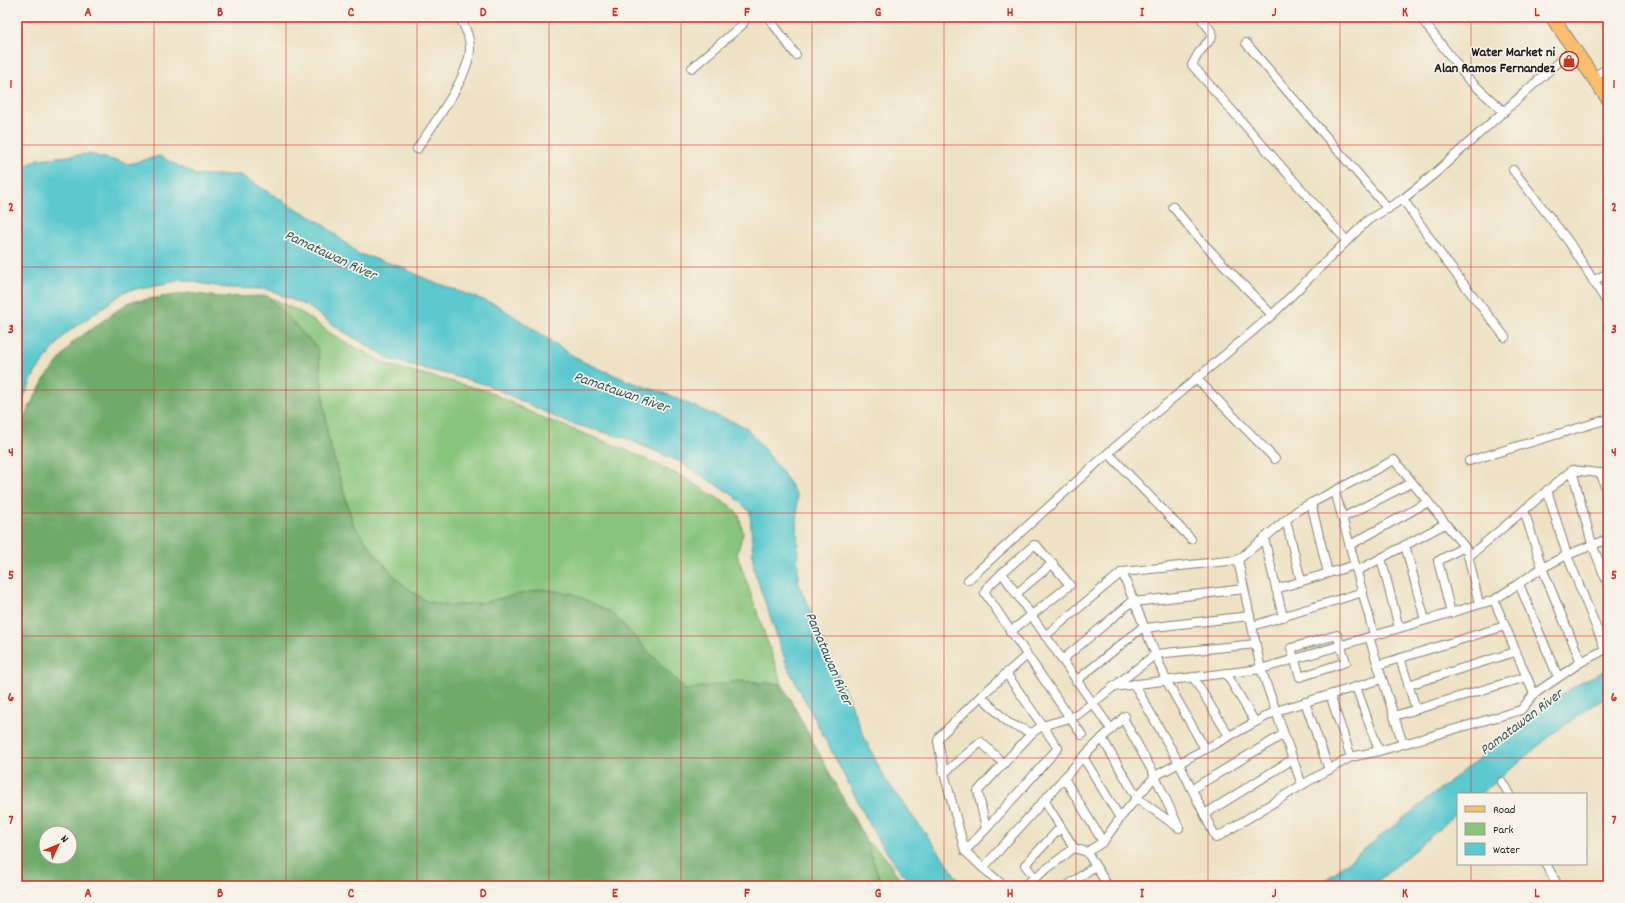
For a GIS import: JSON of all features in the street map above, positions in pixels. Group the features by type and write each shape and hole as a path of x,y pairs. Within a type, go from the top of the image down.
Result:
{"main road":[{"path":"1552,17 1608,99"}],"street":[{"path":"417,149 448,102 467,64 470,48 466,27 459,17"},
{"path":"692,68 742,25 747,17"},
{"path":"768,17 796,55"},
{"path":"1200,17 1211,31 1212,37 1198,54 1192,65 1346,240"},
{"path":"1420,17 1468,79 1504,112"},
{"path":"1246,44 1388,209"},
{"path":"968,580 1108,453 1272,315 1346,240 1368,220 1403,199 1433,175 1573,49"},
{"path":"1593,77 1608,68"},
{"path":"1513,170 1569,242 1608,304"},
{"path":"1403,199 1442,256 1505,336"},
{"path":"1173,207 1201,241 1272,315"},
{"path":"1593,281 1608,272"},
{"path":"1196,378 1274,459"},
{"path":"1469,461 1608,419"},
{"path":"1108,453 1191,539"},
{"path":"1045,636 1122,572 1238,560 1298,510 1394,460 1464,547 1468,557 1479,604"},
{"path":"1572,470 1592,544 1606,572 1608,586"},
{"path":"1468,557 1572,470 1605,474 1608,498"},
{"path":"1342,518 1411,483"},
{"path":"1335,490 1362,592 1378,665 1404,744"},
{"path":"1134,684 1179,763 1216,838 1302,785 1351,757 1379,751 1522,710 1534,694 1581,662 1606,648 1567,555 1548,490"},
{"path":"1350,545 1428,502"},
{"path":"1311,503 1328,573"},
{"path":"1524,510 1542,568 1581,662"},
{"path":"1286,520 1301,581"},
{"path":"1276,589 1328,573 1356,568 1381,558 1445,524"},
{"path":"1264,538 1283,617"},
{"path":"1114,687 1261,669 1494,600 1542,568 1592,544 1608,539"},
{"path":"1010,632 1070,584 1053,563 1037,546 1034,545 1002,573 986,589 985,593 1010,632 1026,656 1082,735"},
{"path":"1405,545 1425,620"},
{"path":"1450,613 1438,561 1464,547"},
{"path":"1381,558 1399,628"},
{"path":"1238,560 1261,669 1302,785"},
{"path":"1016,594 1053,563"},
{"path":"1122,572 1166,680 1205,749"},
{"path":"1002,573 1111,729"},
{"path":"1519,584 1558,677"},
{"path":"1062,660 1134,601 1244,589"},
{"path":"1252,626 1362,592"},
{"path":"1494,600 1534,694"},
{"path":"1076,680 1145,627 1250,616"},
{"path":"1378,665 1505,626"},
{"path":"1337,635 1346,662 1300,678 1294,659 1291,648 1337,635"},
{"path":"986,829 978,791 1032,733 1042,726 1077,715 1156,654 1256,644"},
{"path":"1408,685 1515,652"},
{"path":"1004,886 964,851 944,773 938,741 940,736 981,696 1026,656"},
{"path":"1400,658 1416,709"},
{"path":"964,851 1058,750 1006,673"},
{"path":"1226,673 1255,722"},
{"path":"1193,677 1229,736"},
{"path":"1394,716 1526,677"},
{"path":"1087,852 1103,842 1120,818 1155,776 1276,711 1382,679"},
{"path":"1356,687 1379,751"},
{"path":"1330,695 1351,757"},
{"path":"981,696 1008,723 1032,733"},
{"path":"1305,702 1329,770"},
{"path":"983,868 1083,757 1102,738 1111,729 1124,717 1155,776 1179,828 1137,798 1102,738"},
{"path":"1192,789 1284,734"},
{"path":"944,773 981,742 1004,764"},
{"path":"1083,757 1120,818"},
{"path":"1205,814 1292,759"},
{"path":"1064,778 1103,842"},
{"path":"1502,782 1508,793"},
{"path":"1044,800 1074,848 1087,852 1108,886"},
{"path":"1034,878 1025,865 1061,827"},
{"path":"1024,886 1074,848"},
{"path":"1547,865 1558,886"},
{"path":"1068,886 1095,866"}],"green space":[{"path":"188,293 221,297 268,296 318,349 328,438 353,524 380,560 401,583 426,601 450,606 480,603 542,589 574,594 612,613 685,690 737,681 782,684 866,841 882,886 17,886 17,429 44,380 73,342 129,302"},
{"path":"268,296 304,314 333,335 388,365 488,391 536,415 624,449 681,476 729,505 739,515 743,533 737,554 782,684 737,681 685,690 612,613 480,603 450,606 426,601 401,583 380,560 353,524 328,438 318,349"},
{"path":"866,841 884,856 905,886 882,886"}],"water":[{"name":"Pamatawan River","path":"89,154 129,164 159,156 196,175 240,175 320,222 359,254 399,266 428,280 497,305 581,361 746,427 783,473 797,496 798,582 868,745 885,779 945,860 962,886 912,886 879,842 788,668 754,570 750,512 733,495 678,461 625,438 566,422 488,385 392,360 341,330 307,306 267,289 227,288 182,280 126,291 65,334 35,373 17,411 17,171 38,159"},
{"path":"1608,669 1608,697 1588,708 1554,733 1481,793 1457,793 1457,814 1372,886 1318,886 1551,701 1584,681"}],"place":[{"name":"Water Market ni Alan Ramos Fernandez","path":"1569,61"}]}
